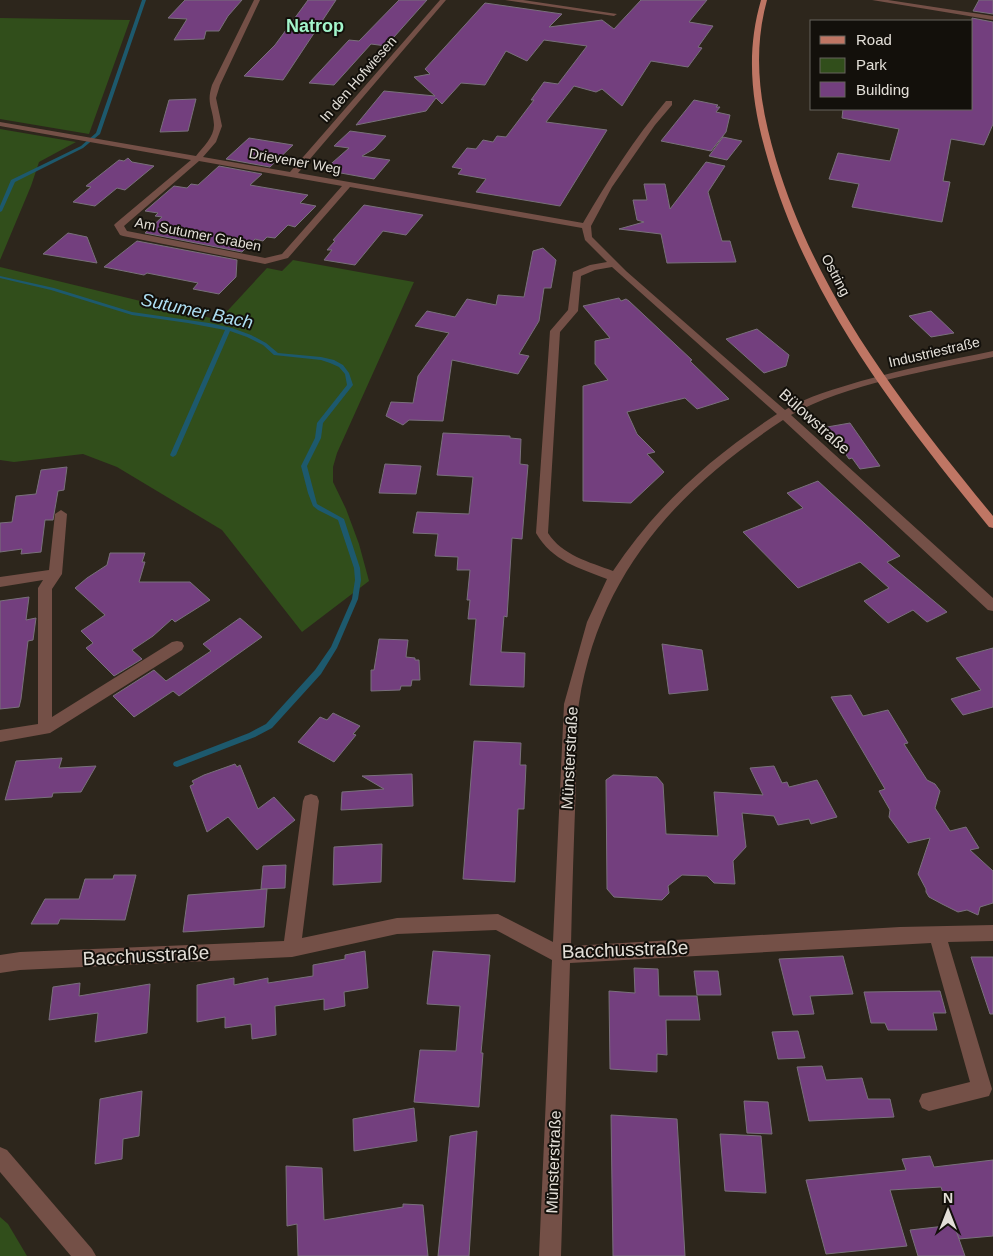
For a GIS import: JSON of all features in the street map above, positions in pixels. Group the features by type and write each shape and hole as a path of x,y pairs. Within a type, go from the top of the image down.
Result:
{"main road":[{"name":"Ostring","path":"764,0 758,24 754,71 761,125 792,221 822,282 860,349 881,380 993,524"}],"street":[{"path":"198,158 212,142 218,126 212,98 216,85 256,0"},
{"name":"In den Hofwiesen","path":"292,175 443,0"},
{"path":"508,0 614,14"},
{"path":"875,0 917,3 993,18"},
{"path":"586,226 608,187 652,123 670,102"},
{"name":"Drievener Weg","path":"0,124 586,226"},
{"name":"Am Sutumer Graben","path":"198,158 119,225 123,233 265,261 284,256 348,184"},
{"name":"Bülowstraße","path":"586,226 588,238 613,264 784,414 993,606"},
{"path":"613,264 593,267 576,274 573,311 555,331 542,533 547,543 564,556 615,577"},
{"name":"Industriestraße","path":"881,380 993,354"},
{"name":"Münsterstraße","path":"550,1256 571,704 588,634 615,577 651,528 682,492 737,445 784,414 812,400 881,380"},
{"path":"45,729 45,588 55,574 61,514"},
{"path":"0,582 55,574"},
{"path":"0,736 45,729 177,646"},
{"path":"292,949 311,801"},
{"name":"Bacchusstraße","path":"0,964 20,961 292,949 397,926 498,922 560,955 993,932"},
{"path":"929,1101 982,1089 937,934"},
{"path":"0,1157 85,1256"}],"green space":[{"path":"0,18 130,20 89,134 0,119"},
{"path":"0,129 76,142 39,162 0,260"},
{"path":"293,260 414,282 337,453 333,467 333,482 346,509 359,544 369,581 302,632 222,530 117,467 83,454 14,462 0,460 0,267 219,320 267,268 282,271"},
{"path":"0,1217 8,1224 27,1256 0,1256"}],"building":[{"path":"185,0 242,0 228,16 219,31 206,31 204,39 174,40 187,19 168,18"},
{"path":"308,0 336,0 283,80 244,76 275,45"},
{"path":"399,0 427,0 386,46 371,44 334,85 309,83 349,40 359,41"},
{"path":"641,0 707,0 689,22 713,26 698,47 702,48 688,67 651,61 622,106 602,89 596,92 574,86 546,122 607,130 560,206 476,192 486,179 458,174 462,169 452,167 467,148 476,149 483,140 493,142 497,136 506,137 534,100 531,100 544,82 558,84 587,46 544,40 527,61 506,51 485,85 461,83 442,104 436,98 426,111 356,125 384,91 435,96 414,77 430,74 425,69 485,3 562,14 549,27 602,20 614,29"},
{"path":"979,0 993,0 993,14 973,11"},
{"path":"972,18 993,22 993,124 984,145 951,139 943,181 950,182 942,222 852,207 859,184 829,179 838,153 890,161 899,129 842,118 843,110 973,110"},
{"path":"196,99 188,131 160,132 169,100"},
{"path":"694,100 718,105 716,107 720,107 716,112 730,115 726,132 711,151 661,141"},
{"path":"350,131 386,136 374,149 362,156 390,160 374,179 324,170 349,148 334,146"},
{"path":"723,137 742,141 727,160 709,156"},
{"path":"249,138 293,145 270,167 226,159"},
{"path":"128,158 132,162 154,166 125,190 117,188 95,206 73,202 91,187 86,186 119,160 124,161"},
{"path":"706,162 725,166 708,192 722,241 730,241 736,262 667,263 661,234 619,229 644,222 637,220 633,200 647,200 644,184 665,184 670,209"},
{"path":"219,166 262,174 250,185 308,195 300,203 316,206 295,227 288,225 275,238 267,237 263,241 255,239 242,252 145,233 162,217 155,216 158,213 145,211 174,186 187,188 191,184 198,185"},
{"path":"364,205 423,215 406,235 383,231 355,265 324,260 332,250 327,250 335,241 333,240"},
{"path":"68,233 87,237 97,263 43,254"},
{"path":"137,241 237,260 236,277 219,294 193,289 198,283 104,267"},
{"path":"543,248 556,260 551,288 544,288 539,321 519,354 529,356 518,374 452,360 443,421 409,420 403,425 386,416 391,402 413,403 418,376 449,333 415,326 427,311 455,317 467,299 496,305 498,295 524,297 533,251"},
{"path":"619,298 621,301 626,299 629,301 692,360 690,361 729,399 697,409 685,398 627,412 637,434 655,452 647,454 664,472 631,503 583,501 583,386 608,380 595,364 595,341 610,338 583,306"},
{"path":"931,311 954,333 931,337 909,316"},
{"path":"757,329 789,355 786,366 764,373 726,339"},
{"path":"850,423 880,466 860,469 852,458 849,459 827,427"},
{"path":"443,433 510,436 510,438 521,439 520,464 528,465 522,539 512,538 507,617 504,616 501,652 525,653 524,687 470,685 476,619 468,619 470,600 467,600 470,570 457,570 458,557 435,556 438,534 413,533 417,512 469,514 473,477 437,475"},
{"path":"385,464 421,466 416,494 379,493"},
{"path":"67,467 64,490 58,491 53,520 45,520 41,552 21,554 22,549 0,552 0,523 12,522 16,496 36,494 41,470"},
{"path":"818,481 900,556 887,562 947,612 927,622 913,610 888,623 864,601 889,588 860,562 798,588 743,532 803,508 787,493"},
{"path":"110,553 145,553 142,562 145,562 139,582 190,582 210,600 175,622 172,619 153,636 132,650 142,659 114,676 86,648 93,643 81,631 105,615 75,588 107,565"},
{"path":"29,597 26,620 36,618 33,640 28,641 19,707 0,709 0,601"},
{"path":"240,618 262,637 179,696 173,691 134,717 113,696 154,670 166,681 211,651 203,644"},
{"path":"379,639 408,640 406,657 419,660 420,680 412,680 411,686 401,686 400,690 371,691 371,670 374,670"},
{"path":"662,644 702,650 708,690 669,694"},
{"path":"993,648 993,707 963,715 951,699 981,690 956,658"},
{"path":"851,695 863,716 888,710 908,743 904,744 927,780 935,784 940,791 935,808 950,831 966,827 979,848 970,850 993,871 993,903 980,907 978,915 967,910 958,912 929,897 926,892 918,874 930,838 908,843 889,817 890,810 879,791 885,789 831,697"},
{"path":"333,713 360,726 353,734 356,735 334,762 298,742 320,717 327,720"},
{"path":"474,741 521,743 520,765 526,765 524,809 518,809 515,882 463,879"},
{"path":"62,758 59,768 96,766 81,792 53,793 52,797 5,800 16,761"},
{"path":"235,764 237,767 240,765 258,809 274,797 295,820 257,850 228,817 207,832 190,786 194,784 192,781 204,775"},
{"path":"774,766 782,783 787,782 789,787 817,780 837,817 811,824 809,819 778,825 774,816 742,813 746,847 733,861 735,884 714,883 707,876 682,875 668,886 669,893 662,900 614,897 607,889 606,780 613,775 657,777 663,784 666,834 718,836 714,792 763,795 750,768"},
{"path":"412,774 413,806 341,810 342,792 384,789 362,776"},
{"path":"382,844 381,882 333,885 334,847"},
{"path":"286,865 285,888 261,889 263,866"},
{"path":"114,875 136,875 125,920 60,919 58,924 31,924 45,899 79,899 85,879 113,879"},
{"path":"267,889 264,927 183,932 188,895"},
{"path":"365,951 368,988 344,992 345,1006 324,1010 324,999 275,1006 276,1035 252,1039 251,1024 225,1028 225,1017 197,1022 197,985 234,978 234,985 268,978 268,983 313,976 313,965 345,959 345,955"},
{"path":"433,951 490,955 481,1053 483,1053 479,1107 414,1102 420,1050 456,1051 460,1006 427,1004"},
{"path":"843,956 853,994 810,996 814,1014 793,1015 779,959"},
{"path":"971,957 993,957 993,1014 990,1014"},
{"path":"634,968 658,969 659,996 697,996 700,1020 666,1020 667,1055 657,1054 657,1072 610,1069 609,991 635,993"},
{"path":"694,971 718,971 721,995 697,995"},
{"path":"80,983 79,996 150,984 147,1033 95,1042 98,1013 49,1020 53,987"},
{"path":"940,991 946,1013 933,1013 937,1030 888,1030 885,1023 871,1023 864,992"},
{"path":"798,1031 805,1058 778,1059 772,1032"},
{"path":"822,1066 826,1080 862,1078 868,1099 890,1099 894,1117 809,1121 797,1067"},
{"path":"142,1091 139,1136 123,1139 122,1159 95,1164 100,1099"},
{"path":"744,1101 768,1102 772,1134 747,1133"},
{"path":"414,1108 417,1141 354,1151 353,1119"},
{"path":"611,1115 677,1119 685,1256 613,1256"},
{"path":"477,1131 469,1256 438,1256 450,1136"},
{"path":"720,1134 761,1136 766,1193 725,1191"},
{"path":"930,1156 934,1167 993,1160 993,1236 959,1239 941,1187 890,1190 907,1246 826,1254 806,1180 906,1170 902,1159"},
{"path":"286,1166 322,1168 324,1220 403,1207 403,1204 423,1205 428,1256 298,1256 297,1224 287,1226"},
{"path":"954,1225 965,1256 918,1256 910,1230"}],"waterway":[{"name":"Sutumer Bach","path":"0,211 13,181 82,147 98,134 144,0"},
{"name":"Sutumer Bach","path":"0,277 53,289 132,313 230,330 249,336 264,344 276,354 332,361 341,366 347,374 350,385 320,423 318,438 304,466 315,505 341,519 357,568 358,580 355,599 334,648 318,672 269,726 252,735 177,764"},
{"path":"173,455 228,330"}],"district":[{"name":"Natrop","path":"315,26"}]}
